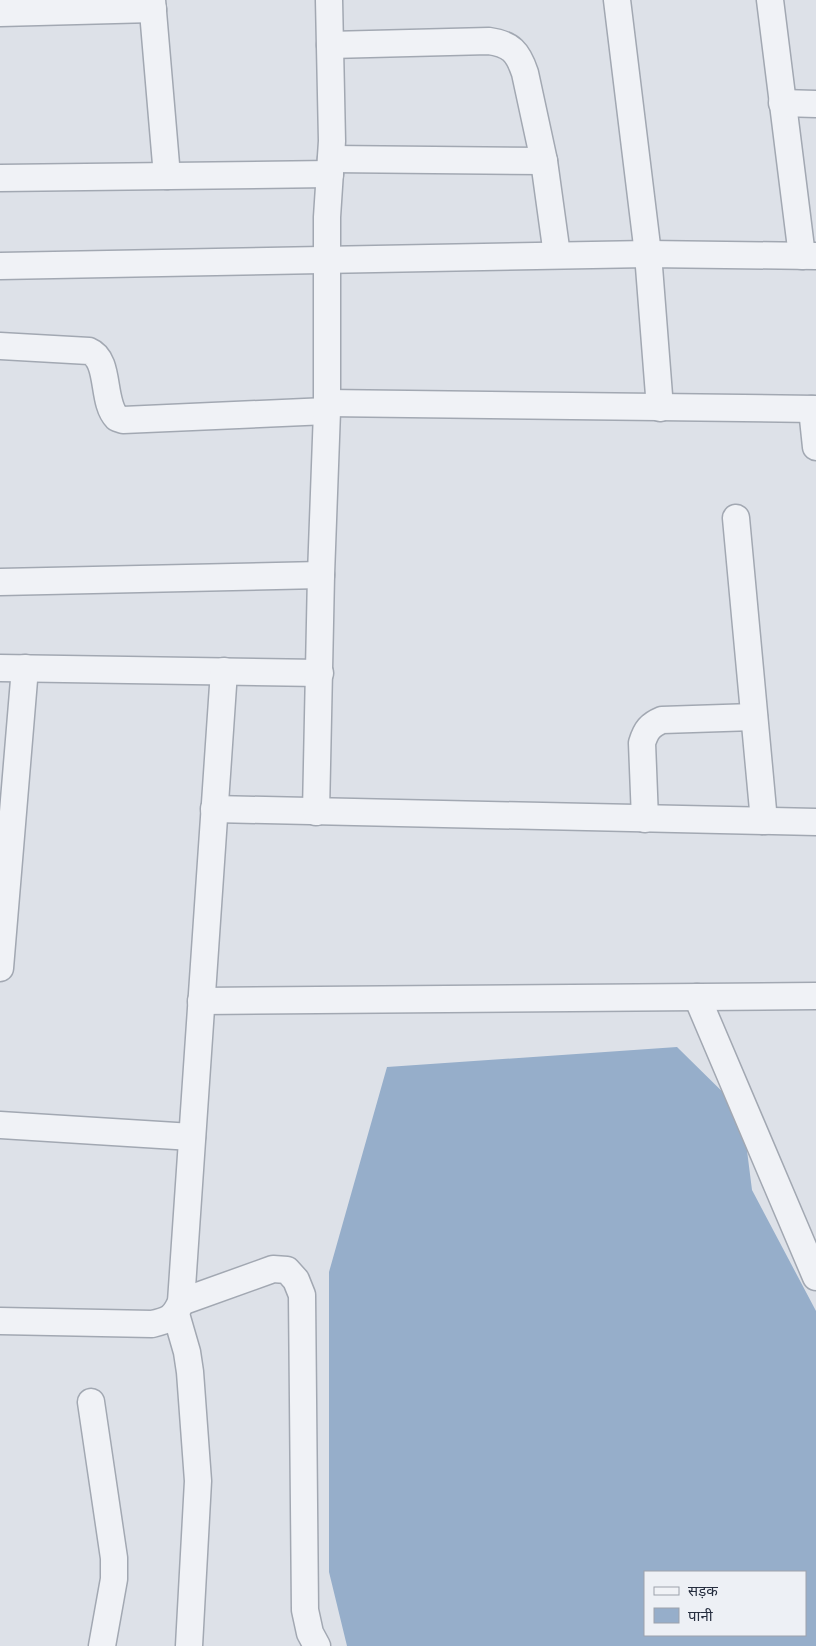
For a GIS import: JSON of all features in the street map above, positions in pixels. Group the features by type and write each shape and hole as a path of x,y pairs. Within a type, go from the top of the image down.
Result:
{"street":[{"path":"316,812 327,407 326,259 332,120 329,0"},
{"path":"617,0 648,254 660,408"},
{"path":"0,266 557,255 809,256 782,102 770,0"},
{"path":"0,13 152,4 167,176"},
{"path":"330,45 489,41 500,43 512,49 520,59 525,73 544,161 557,255"},
{"path":"782,102 816,104"},
{"path":"0,178 167,176 331,166 544,161"},
{"path":"0,346 89,351 94,353 100,362 111,410 117,418 123,420 327,407 814,409 816,446"},
{"path":"736,518 764,821"},
{"path":"0,582 321,575"},
{"path":"0,968 12,668 320,672"},
{"path":"189,1646 198,1482 190,1372 178,1308 192,1137 224,671"},
{"path":"645,818 642,743 645,731 651,725 662,720 754,717"},
{"path":"214,809 816,822"},
{"path":"201,1001 816,996"},
{"path":"697,997 816,1277"},
{"path":"0,1125 192,1137"},
{"path":"0,1321 152,1324 167,1320 178,1308 273,1269 287,1270 296,1280 302,1295 305,1610 310,1633 317,1646"},
{"path":"91,1402 114,1558 114,1579 102,1646"}],"water":[{"path":"677,1047 742,1111 752,1190 816,1311 816,1646 347,1646 329,1572 329,1272 387,1067"}]}
